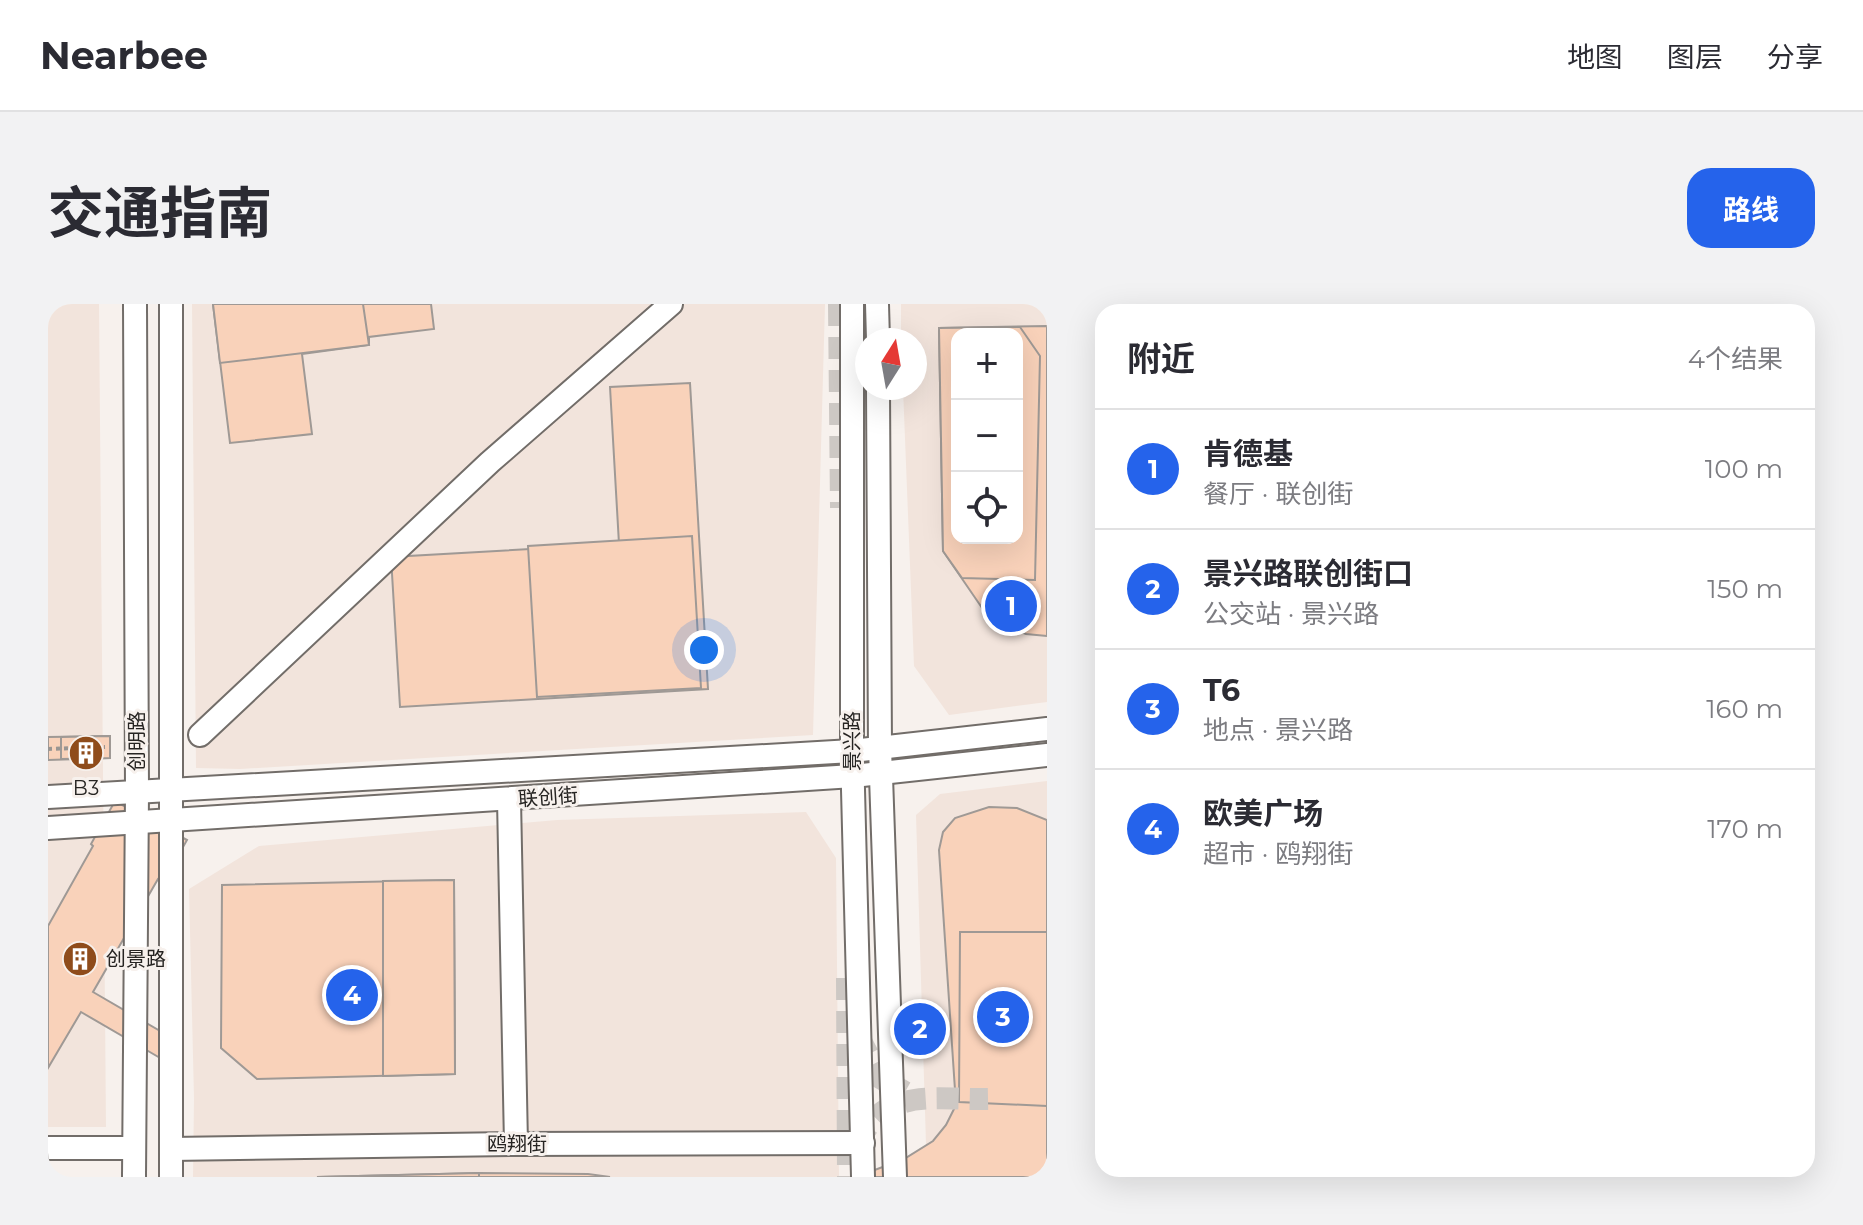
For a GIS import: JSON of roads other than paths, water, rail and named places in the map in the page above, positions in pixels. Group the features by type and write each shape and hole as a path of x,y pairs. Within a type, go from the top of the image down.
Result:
{"street":[{"name":"创明路","path":"134,1177 137,822 135,304"},
{"name":"创明路","path":"171,304 171,1177"},
{"path":"200,735 490,462 671,304"},
{"name":"景兴路","path":"852,304 852,751 863,1177"},
{"path":"877,304 878,328"},
{"name":"景兴路","path":"878,400 880,748 895,1177"},
{"name":"联创街","path":"48,797 852,751 1047,729"},
{"name":"联创街","path":"48,828 853,776 1047,755"},
{"path":"509,800 516,1144"},
{"name":"鸥翔街","path":"171,1149 863,1143"},
{"path":"48,1148 134,1148"}],"tunnel":[{"path":"839,304 841,508"},
{"path":"847,978 848,1177"},
{"path":"858,1035 880,1078 905,1092"},
{"path":"857,1145 868,1126 881,1113 896,1105 930,1098 988,1099"}],"place":[{"name":"肯德基","path":"1011,606"},
{"name":"B3","path":"86,753"},
{"name":"创景路","path":"80,959"},
{"name":"欧美广场","path":"352,995"},
{"name":"T6","path":"1003,1017"},
{"name":"景兴路联创街口","path":"920,1029"}]}
